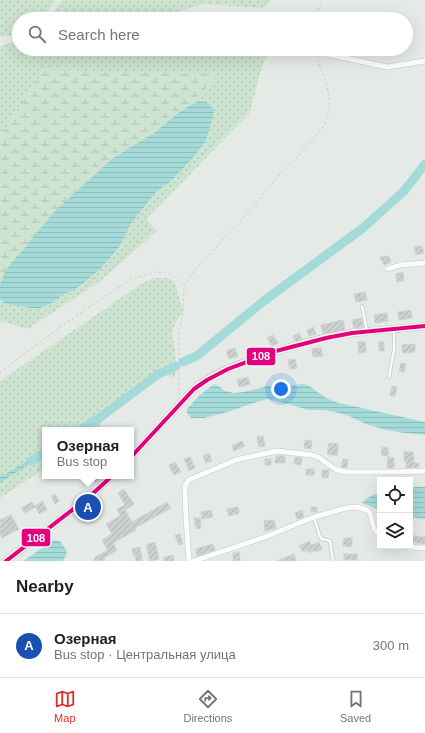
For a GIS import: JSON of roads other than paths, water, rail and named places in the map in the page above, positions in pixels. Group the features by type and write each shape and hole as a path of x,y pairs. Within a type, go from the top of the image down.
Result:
{"street":[{"path":"336,56 386,67 425,61"},
{"path":"388,270 400,265 425,263"},
{"path":"134,454 202,381 240,364 276,351 308,342 352,333 425,326"},
{"path":"189,561 185,486 189,480 236,460 277,451 312,455 318,457 335,469 344,472 425,471"},
{"path":"6,561 89,497 109,479"},
{"path":"194,561 258,539 314,517 346,508 357,507 367,510 370,513 374,529 377,532"},
{"path":"413,548 425,548"}],"lane":[{"path":"362,306 367,332"},
{"path":"389,377 394,350 394,329"},
{"path":"314,517 320,537 330,541 333,561"}],"water":[{"path":"202,101 210,104 214,111 207,137 203,145 171,181 156,192 132,222 119,247 101,268 80,286 48,305 40,308 31,308 4,303 0,299 0,284 6,270 53,213 112,159 153,134 177,114 192,104"},
{"path":"214,384 225,391 234,393 268,386 308,385 326,398 339,403 425,422 425,435 386,430 339,413 325,410 308,410 267,399 204,418 191,418 187,413 187,409 200,395"},
{"path":"41,454 37,459 0,483 0,477 36,455"},
{"path":"425,487 425,519 413,517 413,488"},
{"path":"377,494 377,509 362,503 370,496"},
{"path":"54,540 60,541 67,551 63,561 23,561"}],"waterway":[{"path":"183,362 198,355 265,300 363,228 404,191 425,164"},
{"path":"85,427 157,375 176,366"},
{"path":"31,461 42,454"}],"place":[{"name":"Озерная","path":"88,507"}]}
